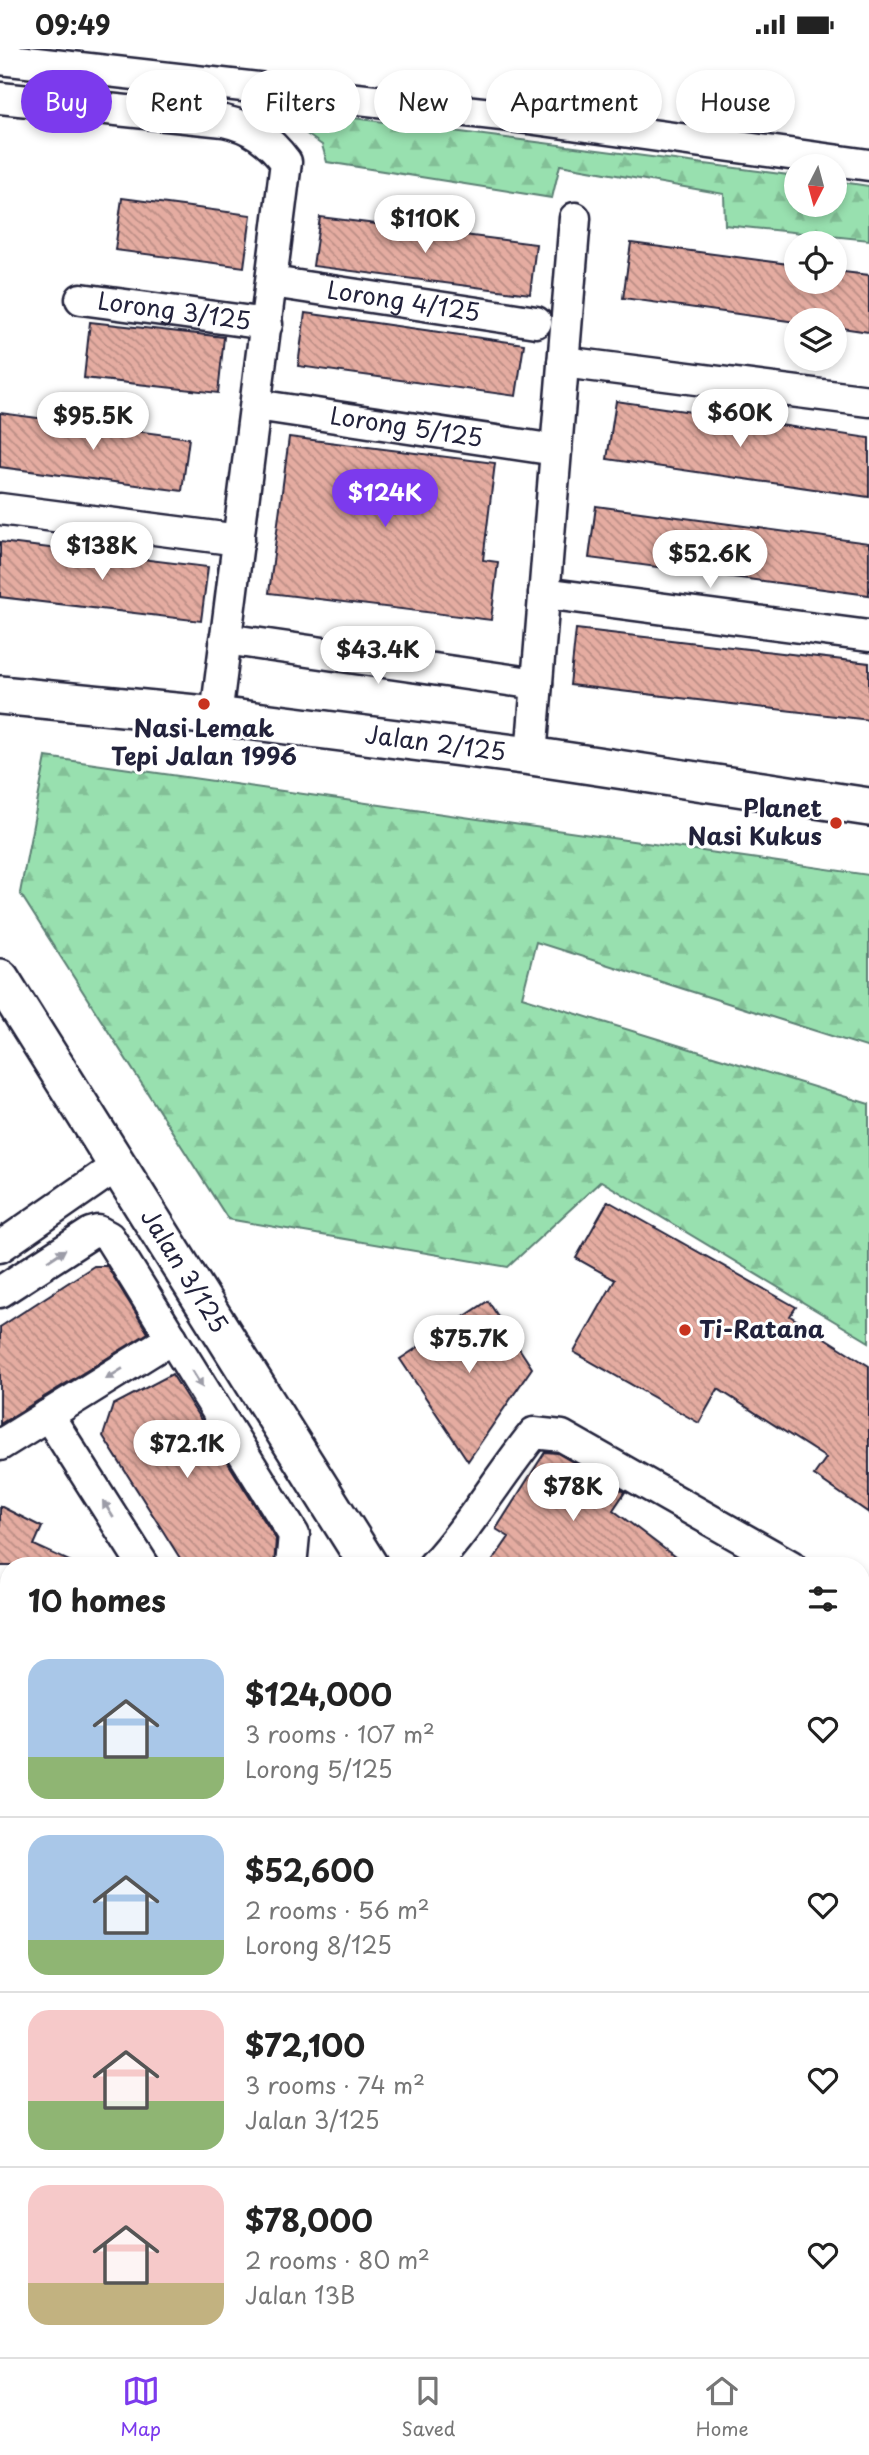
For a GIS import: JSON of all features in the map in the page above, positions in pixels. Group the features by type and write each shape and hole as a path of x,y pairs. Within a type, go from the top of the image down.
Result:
{"street":[{"path":"0,59 528,118 869,165"},
{"path":"0,98 239,124 272,143 286,162 216,716"},
{"path":"531,757 575,218"},
{"name":"Lorong 4/125","path":"272,282 536,323"},
{"name":"Lorong 3/125","path":"81,299 267,324"},
{"path":"563,362 869,401"},
{"name":"Lorong 5/125","path":"256,405 556,450"},
{"path":"0,509 239,540"},
{"path":"544,593 869,636"},
{"path":"226,639 537,684"},
{"name":"Jalan 2/125","path":"0,695 216,716 531,757 869,807"},
{"name":"Jalan 3/125","path":"0,978 363,1557"},
{"path":"0,1247 118,1165"},
{"path":"0,1292 91,1233 104,1233 294,1535 292,1557"},
{"path":"0,1445 172,1338"},
{"path":"48,1415 138,1557"},
{"path":"441,1557 534,1433 562,1436 775,1557"}],"green space":[{"path":"360,119 374,121 374,133 468,133 784,174 784,217 847,217 847,183 869,186 869,240 847,238 847,231 784,231 725,225 724,194 560,165 552,198 327,162 322,145 305,133 360,133"},
{"path":"46,757 869,875 869,1048 536,942 522,997 869,1104 869,1342 601,1181 508,1267 228,1219 20,893"}],"building":[{"path":"122,198 251,215 244,267 115,250"},
{"path":"320,217 536,244 530,294 313,266"},
{"path":"631,243 784,263 784,294 847,294 847,272 869,275 869,332 847,329 847,308 784,308 784,320 623,298"},
{"path":"305,313 524,344 516,396 298,366"},
{"path":"90,322 224,337 218,393 84,378"},
{"path":"616,401 869,438 869,497 607,459"},
{"path":"0,413 189,438 182,491 0,467"},
{"path":"289,437 495,463 483,560 498,562 491,620 269,593"},
{"path":"596,506 869,543 869,595 589,558"},
{"path":"0,542 208,567 201,621 0,597"},
{"path":"576,629 869,663 869,720 570,685"},
{"name":"Ti-Ratana","path":"608,1201 796,1307 790,1316 869,1366 869,1513 814,1475 826,1458 718,1389 699,1423 574,1352 615,1280 576,1258"},
{"path":"94,1266 107,1266 148,1333 0,1424 0,1327"},
{"path":"488,1301 532,1368 468,1461 400,1359"},
{"path":"172,1374 276,1539 275,1557 179,1557 103,1436 113,1405"},
{"path":"545,1452 557,1453 625,1492 613,1510 675,1557 495,1557 509,1537 496,1529"},
{"path":"0,1506 42,1527 34,1545 60,1557 0,1557"}],"place":[{"name":"Nasi Lemak Tepi Jalan 1996","path":"204,704"},
{"name":"Planet Nasi Kukus","path":"836,823"},
{"name":"Ti-Ratana","path":"685,1330"}]}
